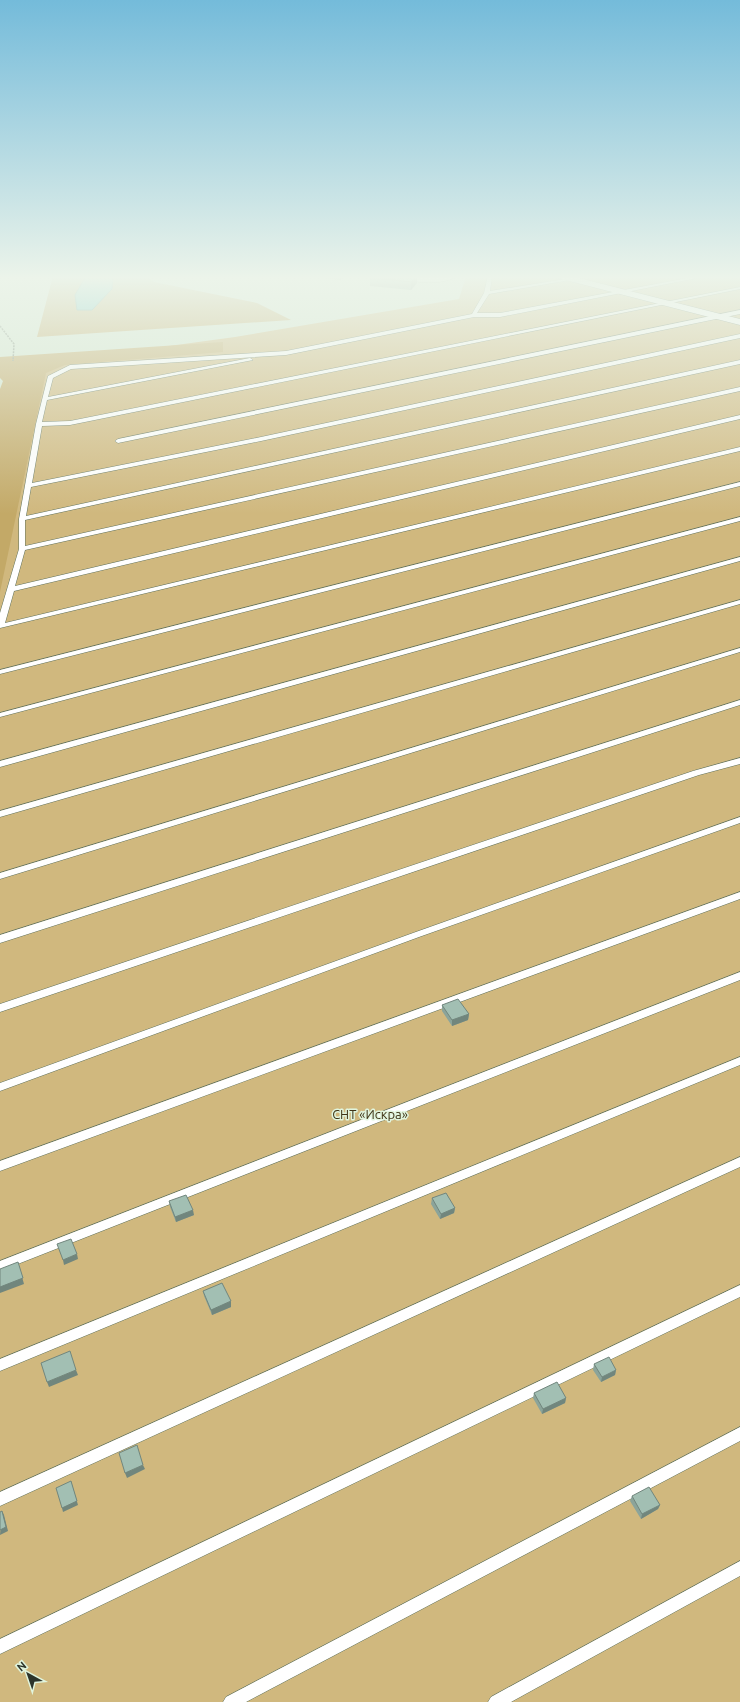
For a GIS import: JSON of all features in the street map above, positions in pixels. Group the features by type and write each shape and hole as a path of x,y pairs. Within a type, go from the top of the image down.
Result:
{"lane":[{"path":"246,355 70,366 50,377 39,424 22,519 22,549 12,589 0,626 740,449"},
{"path":"45,400 274,355"},
{"path":"39,424 70,423 400,355"},
{"path":"118,441 527,355"},
{"path":"28,486 269,438 650,355"},
{"path":"22,519 740,362"},
{"path":"22,549 740,389"},
{"path":"12,589 740,417"},
{"path":"0,672 740,484"},
{"path":"0,715 740,519"},
{"path":"0,764 740,559"},
{"path":"0,814 740,602"},
{"path":"0,876 740,650"},
{"path":"0,939 740,702"},
{"path":"0,1008 696,773 740,761"},
{"path":"0,1086 416,935 740,820"},
{"path":"0,1166 740,895"},
{"path":"0,1266 740,976"},
{"path":"0,1365 740,1061"},
{"path":"0,1499 740,1162"},
{"path":"0,1647 740,1291"},
{"path":"231,1702 740,1434"},
{"path":"496,1702 740,1568"}],"path":[{"path":"14,355 14,361"}],"green space":[{"name":"СНТ «Искра»","path":"100,355 740,355 740,1702 0,1702 0,527 22,366"}],"shaded area":[{"path":"23,355 181,355 65,365 46,373 0,592 0,389 3,381 0,378 0,357"}],"building":[{"path":"458,999 469,1014 452,1020 442,1005"},
{"path":"446,1193 455,1208 441,1214 432,1198"},
{"path":"186,1195 193,1210 175,1217 169,1201"},
{"path":"71,1239 77,1254 63,1260 57,1244"},
{"path":"18,1262 23,1278 0,1287 0,1269"},
{"path":"222,1283 231,1301 211,1310 203,1291"},
{"path":"70,1351 76,1370 47,1382 41,1363"},
{"path":"609,1357 616,1370 602,1377 594,1364"},
{"path":"557,1382 566,1398 543,1409 534,1393"},
{"path":"137,1445 143,1465 125,1473 119,1453"},
{"path":"71,1481 77,1501 62,1508 56,1488"},
{"path":"649,1487 660,1505 642,1514 632,1496"},
{"path":"2,1511 6,1527 0,1530 0,1512"}]}
